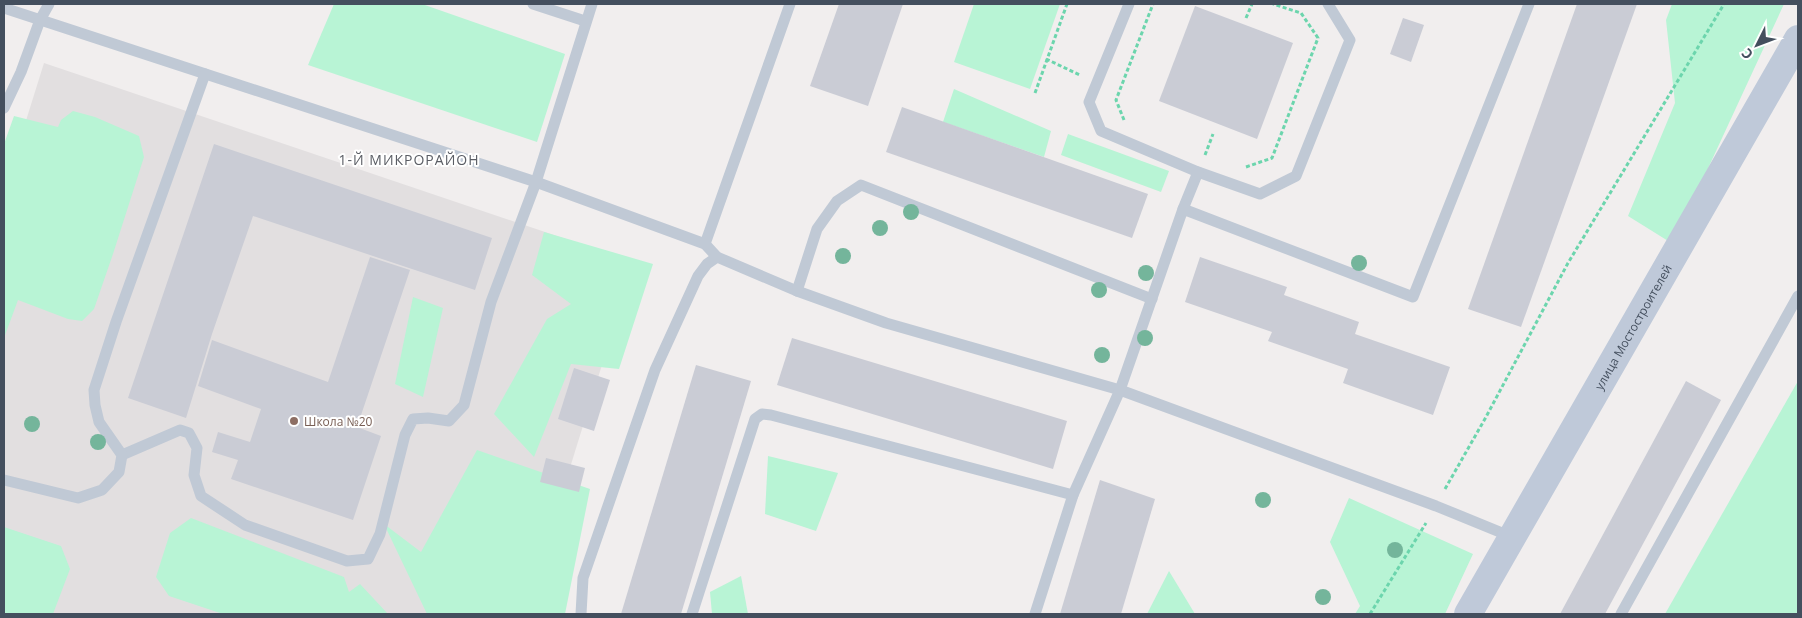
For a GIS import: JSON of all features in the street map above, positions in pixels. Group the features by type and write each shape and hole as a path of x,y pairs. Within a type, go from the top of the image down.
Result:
{"main road":[{"name":"улица Мостостроителей","path":"1468,614 1798,39"}],"lane":[{"path":"4,108 21,72 40,20 48,4"},
{"path":"533,4 585,21"},
{"path":"122,456 180,430 189,433 197,448 194,475 201,496 245,525 347,561 368,559 380,534 405,435 413,419 428,418 449,421 464,406 491,302 536,182 585,21 592,4"},
{"path":"705,244 790,4"},
{"path":"1129,4 1089,102 1101,131 1198,172 1260,194 1296,176 1350,40 1328,4"},
{"path":"1183,209 1413,297 1529,4"},
{"path":"4,8 536,182 705,244 717,257 797,291 886,323 1120,390 1436,506 1512,537"},
{"path":"4,480 78,498 102,490 119,472 122,456 99,422 94,390 116,322 205,74"},
{"path":"1035,614 1073,495 1120,390 1183,209 1198,172"},
{"path":"797,291 817,229 837,201 861,185 1152,299"},
{"path":"581,614 583,578 655,370 698,276 707,264 717,257"},
{"path":"1621,614 1798,296"},
{"path":"692,614 755,419 762,414 772,415 1073,495"}],"path":[{"path":"1035,93 1067,4"},
{"path":"1133,123 1124,120 1116,100 1153,4"},
{"path":"1246,18 1252,4"},
{"path":"1238,164 1246,167 1272,158 1318,38 1301,13 1273,4"},
{"path":"1370,614 1436,506 1568,263 1724,4"},
{"path":"1206,152 1213,134"},
{"path":"1197,148 1214,155"}],"shaded area":[{"name":"Школа №20","path":"44,63 634,262 535,580 443,614 4,614 4,191"}],"green space":[{"path":"334,4 422,4 565,54 537,142 308,65"},
{"path":"974,4 1060,4 1030,89 954,62"},
{"path":"1672,4 1784,4 1673,244 1628,216 1675,103 1666,20"},
{"path":"954,89 1051,131 1044,157 943,122"},
{"path":"73,111 95,117 139,136 144,157 94,309 82,321 68,319 18,300 4,338 4,144 14,116 58,127 61,120"},
{"path":"1068,134 1169,171 1161,192 1061,155"},
{"path":"544,232 653,264 619,369 571,364 534,457 494,414 547,319 571,304 532,275"},
{"path":"413,297 443,308 423,397 395,384"},
{"path":"1798,381 1798,614 1665,614"},
{"path":"477,450 590,489 565,614 427,614 384,524 421,552"},
{"path":"768,456 838,473 816,531 765,514"},
{"path":"1349,498 1473,554 1445,614 1355,614 1360,606 1330,542"},
{"path":"191,518 344,577 349,592 360,584 388,614 223,614 169,596 156,577 170,533"},
{"path":"4,527 61,546 70,569 53,614 4,614"},
{"path":"1169,571 1195,614 1147,614"},
{"path":"741,576 748,614 712,614 710,592"}],"building":[{"path":"839,4 903,4 868,106 810,86"},
{"path":"1577,4 1637,4 1521,327 1468,309"},
{"path":"1195,6 1293,43 1257,139 1159,101"},
{"path":"1403,18 1424,25 1411,62 1390,54"},
{"path":"902,107 1148,194 1132,238 886,152"},
{"path":"214,144 492,238 475,290 253,216 212,334 186,418 128,398"},
{"path":"370,257 410,270 357,427 381,436 353,520 231,479 238,460 212,452 218,432 250,442 261,409 198,386 212,340 328,382"},
{"path":"1200,257 1287,287 1284,295 1359,322 1355,334 1450,367 1433,415 1343,383 1348,369 1268,341 1272,332 1185,302"},
{"path":"792,338 1067,421 1053,469 777,385"},
{"path":"696,365 751,381 681,614 621,614"},
{"path":"574,368 610,380 594,431 558,419"},
{"path":"1686,381 1721,400 1605,614 1560,614"},
{"path":"546,458 585,468 579,492 540,482"},
{"path":"1100,480 1155,499 1121,614 1060,614"}],"place":[{"name":"Школа №20","path":"294,421"}],"district":[{"name":"1-Й МИКРОРАЙОН","path":"409,159"}]}
